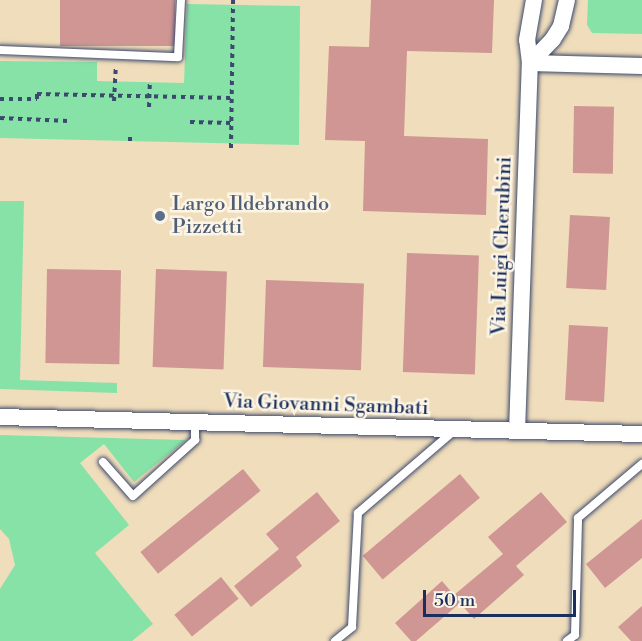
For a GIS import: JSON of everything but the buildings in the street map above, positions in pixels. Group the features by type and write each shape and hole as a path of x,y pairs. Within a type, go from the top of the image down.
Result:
{"street":[{"name":"Via Luigi Cherubini","path":"517,431 530,63 527,40 534,0"},
{"path":"530,63 553,39 561,26 567,0"},
{"path":"530,63 642,66"},
{"name":"Via Giovanni Sgambati","path":"0,417 642,434"}],"lane":[{"path":"0,50 178,57 181,0"},
{"name":"Via Giovanni Sgambati","path":"103,462 133,496 195,440 195,422"},
{"name":"Via Giovanni Sgambati","path":"335,641 352,627 358,513 455,429"},
{"path":"567,641 575,635 578,518 642,464"}],"path":[{"path":"231,148 233,0"},
{"path":"114,98 116,54"},
{"path":"150,82 150,107"},
{"path":"0,99 37,99 38,94 114,98 150,96 231,98"},
{"path":"0,118 68,121"},
{"path":"190,122 231,123"},
{"path":"130,137 130,145"}],"green space":[{"path":"588,0 642,0 642,34 592,33 587,25"},
{"path":"187,4 300,6 299,145 0,138 0,61 97,62 97,81 184,83"},
{"path":"0,201 24,201 20,380 117,383 117,393 0,389"},
{"path":"0,435 186,440 134,482 104,444 80,463 129,525 95,553 153,624 132,641 0,641 0,589 15,565 9,539 0,529"}],"place":[{"name":"Largo Ildebrando Pizzetti","path":"160,216"}]}
